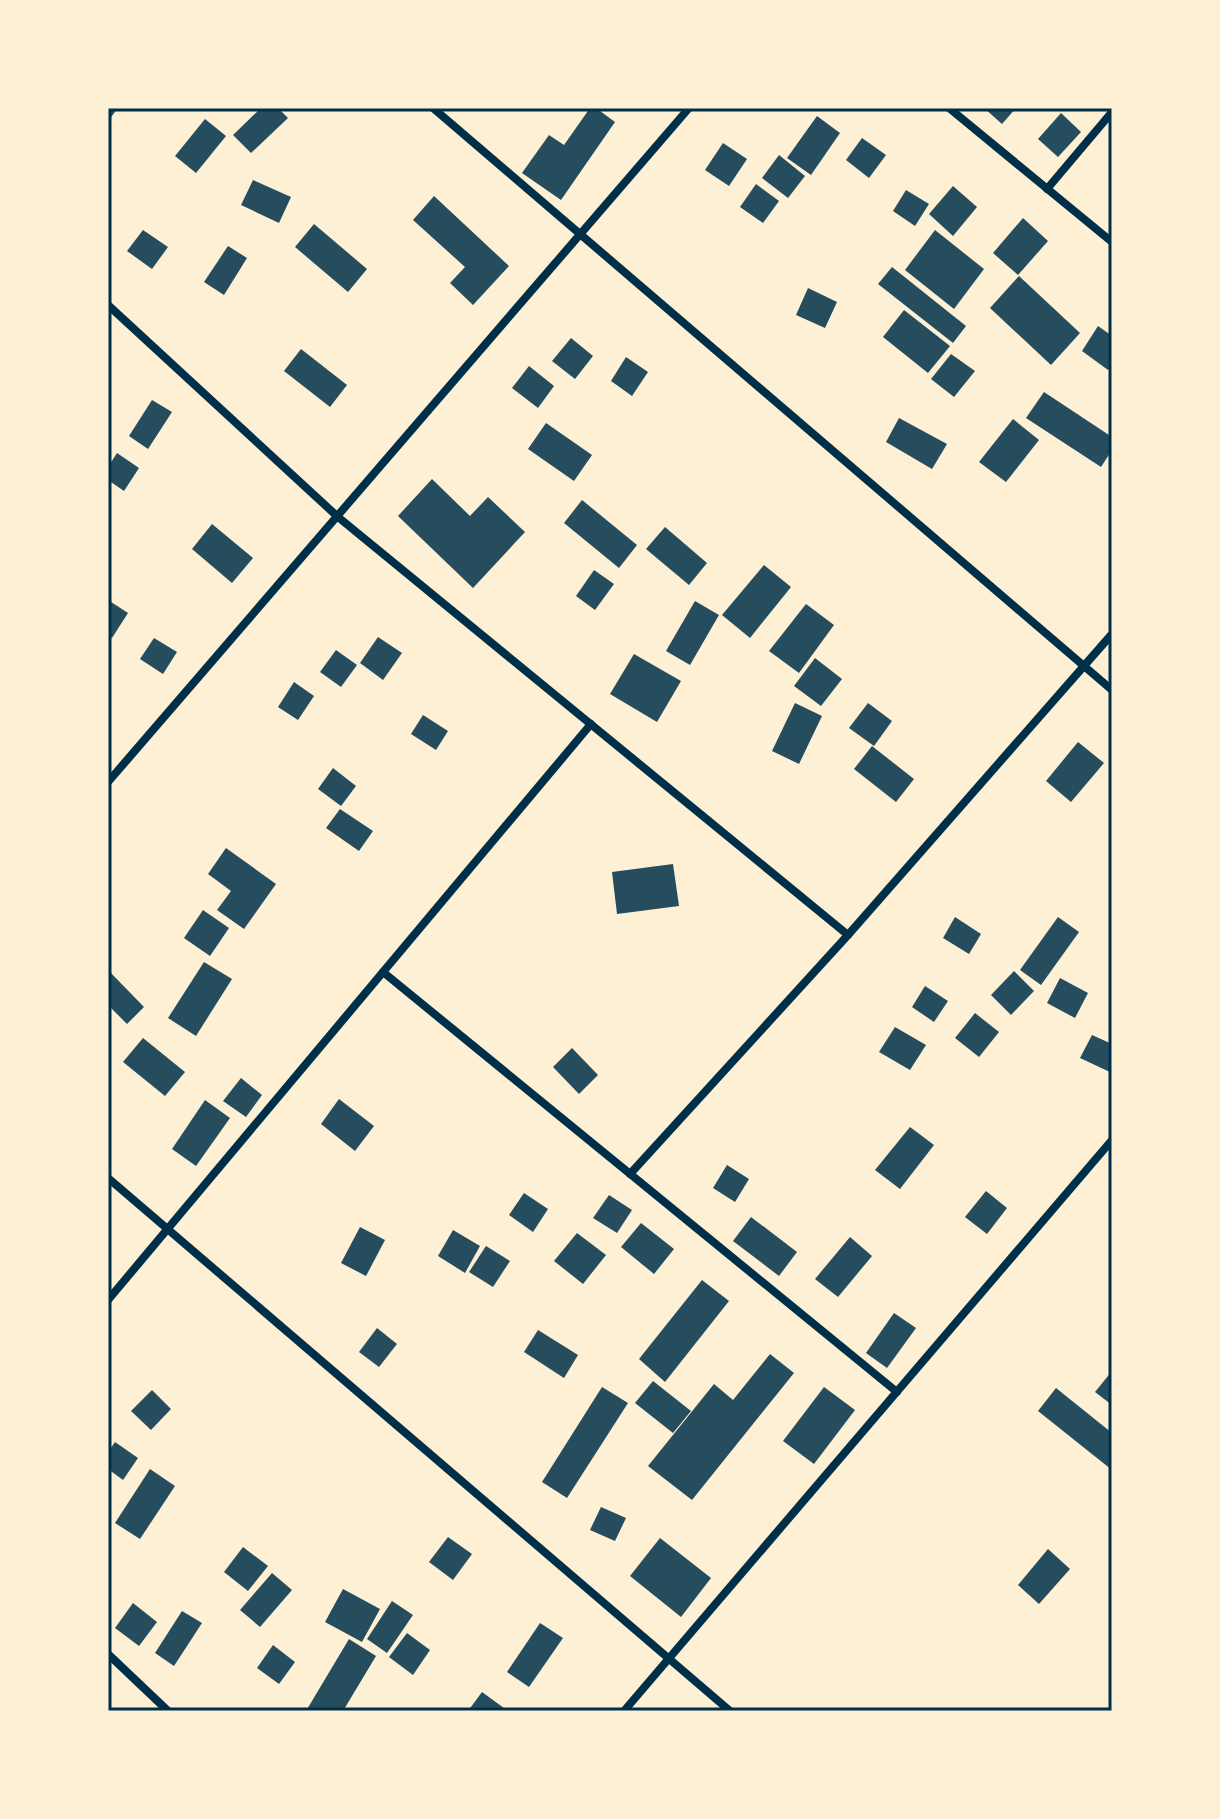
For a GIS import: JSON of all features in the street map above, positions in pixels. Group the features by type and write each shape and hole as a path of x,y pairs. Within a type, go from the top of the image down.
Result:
{"street":[{"path":"433,108 1112,690"},
{"path":"108,782 689,108"},
{"path":"949,108 1112,242"},
{"path":"1047,189 1112,112"},
{"path":"108,305 338,517 848,935"},
{"path":"630,1174 848,935 1112,634"},
{"path":"108,1300 591,724"},
{"path":"383,972 897,1392"},
{"path":"624,1711 1112,1140"},
{"path":"108,1178 730,1711"},
{"path":"108,1654 168,1711"}],"building":[{"path":"108,108 118,108 108,121"},
{"path":"261,108 278,108 288,118 251,153 233,135"},
{"path":"590,108 596,108 615,122 561,200 522,173 549,135 564,145"},
{"path":"984,108 1016,108 1002,124"},
{"path":"1061,113 1081,132 1058,157 1038,139"},
{"path":"817,116 840,133 811,175 787,158"},
{"path":"205,119 226,136 196,173 175,156"},
{"path":"862,138 886,155 869,178 846,160"},
{"path":"723,143 747,159 729,186 705,170"},
{"path":"779,155 805,176 788,198 762,178"},
{"path":"253,180 291,197 279,223 241,205"},
{"path":"756,184 779,201 763,223 740,207"},
{"path":"953,186 977,207 953,236 929,214"},
{"path":"906,190 929,204 915,226 893,211"},
{"path":"434,196 509,266 473,305 450,283 465,267 413,220"},
{"path":"1023,218 1048,241 1018,275 993,253"},
{"path":"314,224 367,269 348,292 295,247"},
{"path":"143,230 168,247 152,269 127,251"},
{"path":"935,230 984,269 954,309 905,270"},
{"path":"228,246 247,258 224,295 204,282"},
{"path":"892,267 966,326 953,343 878,284"},
{"path":"1019,276 1080,333 1051,365 990,308"},
{"path":"808,288 837,302 825,328 796,315"},
{"path":"904,310 950,346 928,373 883,337"},
{"path":"1098,326 1112,336 1112,365 1108,370 1082,351"},
{"path":"571,338 593,356 575,379 552,361"},
{"path":"301,349 347,385 330,407 284,371"},
{"path":"951,354 975,371 954,397 931,379"},
{"path":"626,357 648,372 632,396 611,381"},
{"path":"529,366 554,386 538,408 512,388"},
{"path":"1044,392 1112,437 1112,450 1101,467 1026,418"},
{"path":"152,400 172,412 148,449 129,436"},
{"path":"899,418 947,444 932,469 886,442"},
{"path":"1013,419 1039,440 1006,482 979,462"},
{"path":"546,423 592,455 574,481 528,449"},
{"path":"117,453 139,468 124,491 108,480 108,467"},
{"path":"432,479 470,516 488,497 525,532 473,588 398,516"},
{"path":"582,500 637,545 619,568 564,523"},
{"path":"212,524 253,558 232,583 192,549"},
{"path":"665,527 707,563 689,585 646,549"},
{"path":"764,565 791,587 750,638 722,615"},
{"path":"594,570 614,584 595,610 576,596"},
{"path":"108,600 128,613 112,638 108,636"},
{"path":"695,601 719,615 690,665 666,651"},
{"path":"806,604 834,625 799,673 769,651"},
{"path":"378,637 402,653 383,680 360,663"},
{"path":"154,638 177,652 163,674 140,659"},
{"path":"336,650 357,665 341,687 320,672"},
{"path":"634,654 681,681 657,722 610,694"},
{"path":"815,658 842,679 821,706 794,686"},
{"path":"294,682 314,696 298,720 278,707"},
{"path":"795,703 822,716 799,764 772,751"},
{"path":"868,703 892,721 874,746 849,728"},
{"path":"423,715 448,731 436,750 411,734"},
{"path":"1078,742 1104,763 1071,802 1046,781"},
{"path":"872,746 914,779 896,802 854,769"},
{"path":"333,768 356,786 341,806 318,789"},
{"path":"340,809 373,831 359,851 326,828"},
{"path":"226,848 276,884 244,929 217,910 231,891 208,874"},
{"path":"673,864 679,906 617,914 612,872"},
{"path":"203,910 229,928 210,956 184,938"},
{"path":"955,917 981,934 969,954 943,938"},
{"path":"1058,917 1079,932 1041,985 1020,970"},
{"path":"204,962 232,979 196,1036 168,1018"},
{"path":"108,970 144,1007 127,1024 108,1005"},
{"path":"1014,971 1034,991 1011,1015 991,995"},
{"path":"1060,978 1088,993 1075,1018 1047,1003"},
{"path":"925,986 948,1001 934,1022 912,1007"},
{"path":"975,1013 999,1032 979,1057 955,1038"},
{"path":"895,1027 926,1045 910,1070 879,1052"},
{"path":"1092,1035 1112,1044 1112,1073 1080,1058"},
{"path":"143,1038 185,1072 165,1096 123,1062"},
{"path":"572,1048 598,1075 579,1094 553,1067"},
{"path":"241,1078 262,1095 246,1117 223,1101"},
{"path":"339,1099 374,1126 355,1151 321,1124"},
{"path":"205,1100 230,1118 196,1166 172,1149"},
{"path":"910,1127 934,1145 900,1189 875,1170"},
{"path":"727,1165 749,1179 735,1202 713,1188"},
{"path":"986,1191 1007,1208 987,1234 965,1217"},
{"path":"524,1193 548,1209 533,1232 509,1215"},
{"path":"609,1195 632,1210 617,1233 593,1218"},
{"path":"751,1217 797,1252 779,1276 733,1241"},
{"path":"641,1223 674,1249 654,1274 621,1247"},
{"path":"360,1227 385,1240 366,1276 341,1263"},
{"path":"453,1230 480,1246 465,1273 438,1256"},
{"path":"577,1233 606,1255 583,1284 554,1261"},
{"path":"850,1237 872,1256 838,1297 815,1279"},
{"path":"486,1246 510,1261 493,1287 469,1272"},
{"path":"702,1280 729,1301 665,1382 639,1359"},
{"path":"894,1313 916,1328 887,1368 866,1353"},
{"path":"377,1328 397,1344 379,1367 359,1352"},
{"path":"538,1330 578,1355 564,1378 524,1352"},
{"path":"770,1354 794,1373 692,1500 648,1466 714,1384 733,1400"},
{"path":"1112,1371 1112,1405 1095,1392"},
{"path":"653,1381 691,1411 673,1433 635,1403"},
{"path":"602,1387 628,1403 567,1498 542,1482"},
{"path":"824,1387 855,1410 814,1464 783,1441"},
{"path":"1056,1388 1112,1433 1112,1470 1038,1411"},
{"path":"152,1390 171,1409 151,1430 131,1411"},
{"path":"115,1442 138,1458 123,1480 108,1469 108,1452"},
{"path":"150,1469 175,1486 140,1539 115,1523"},
{"path":"601,1507 626,1518 615,1541 590,1530"},
{"path":"448,1537 472,1554 453,1580 429,1562"},
{"path":"660,1538 711,1578 681,1617 630,1576"},
{"path":"243,1547 268,1566 248,1591 224,1572"},
{"path":"1048,1549 1070,1569 1039,1604 1018,1585"},
{"path":"272,1573 292,1590 260,1627 240,1610"},
{"path":"343,1589 380,1609 362,1642 325,1622"},
{"path":"392,1601 413,1615 387,1653 367,1639"},
{"path":"133,1603 157,1622 139,1646 115,1628"},
{"path":"182,1611 202,1623 174,1666 155,1653"},
{"path":"540,1623 563,1638 529,1687 507,1672"},
{"path":"407,1633 430,1650 413,1675 389,1657"},
{"path":"349,1639 376,1656 343,1711 306,1711"},
{"path":"273,1645 295,1662 279,1684 257,1668"},
{"path":"482,1692 508,1711 468,1711"}]}
